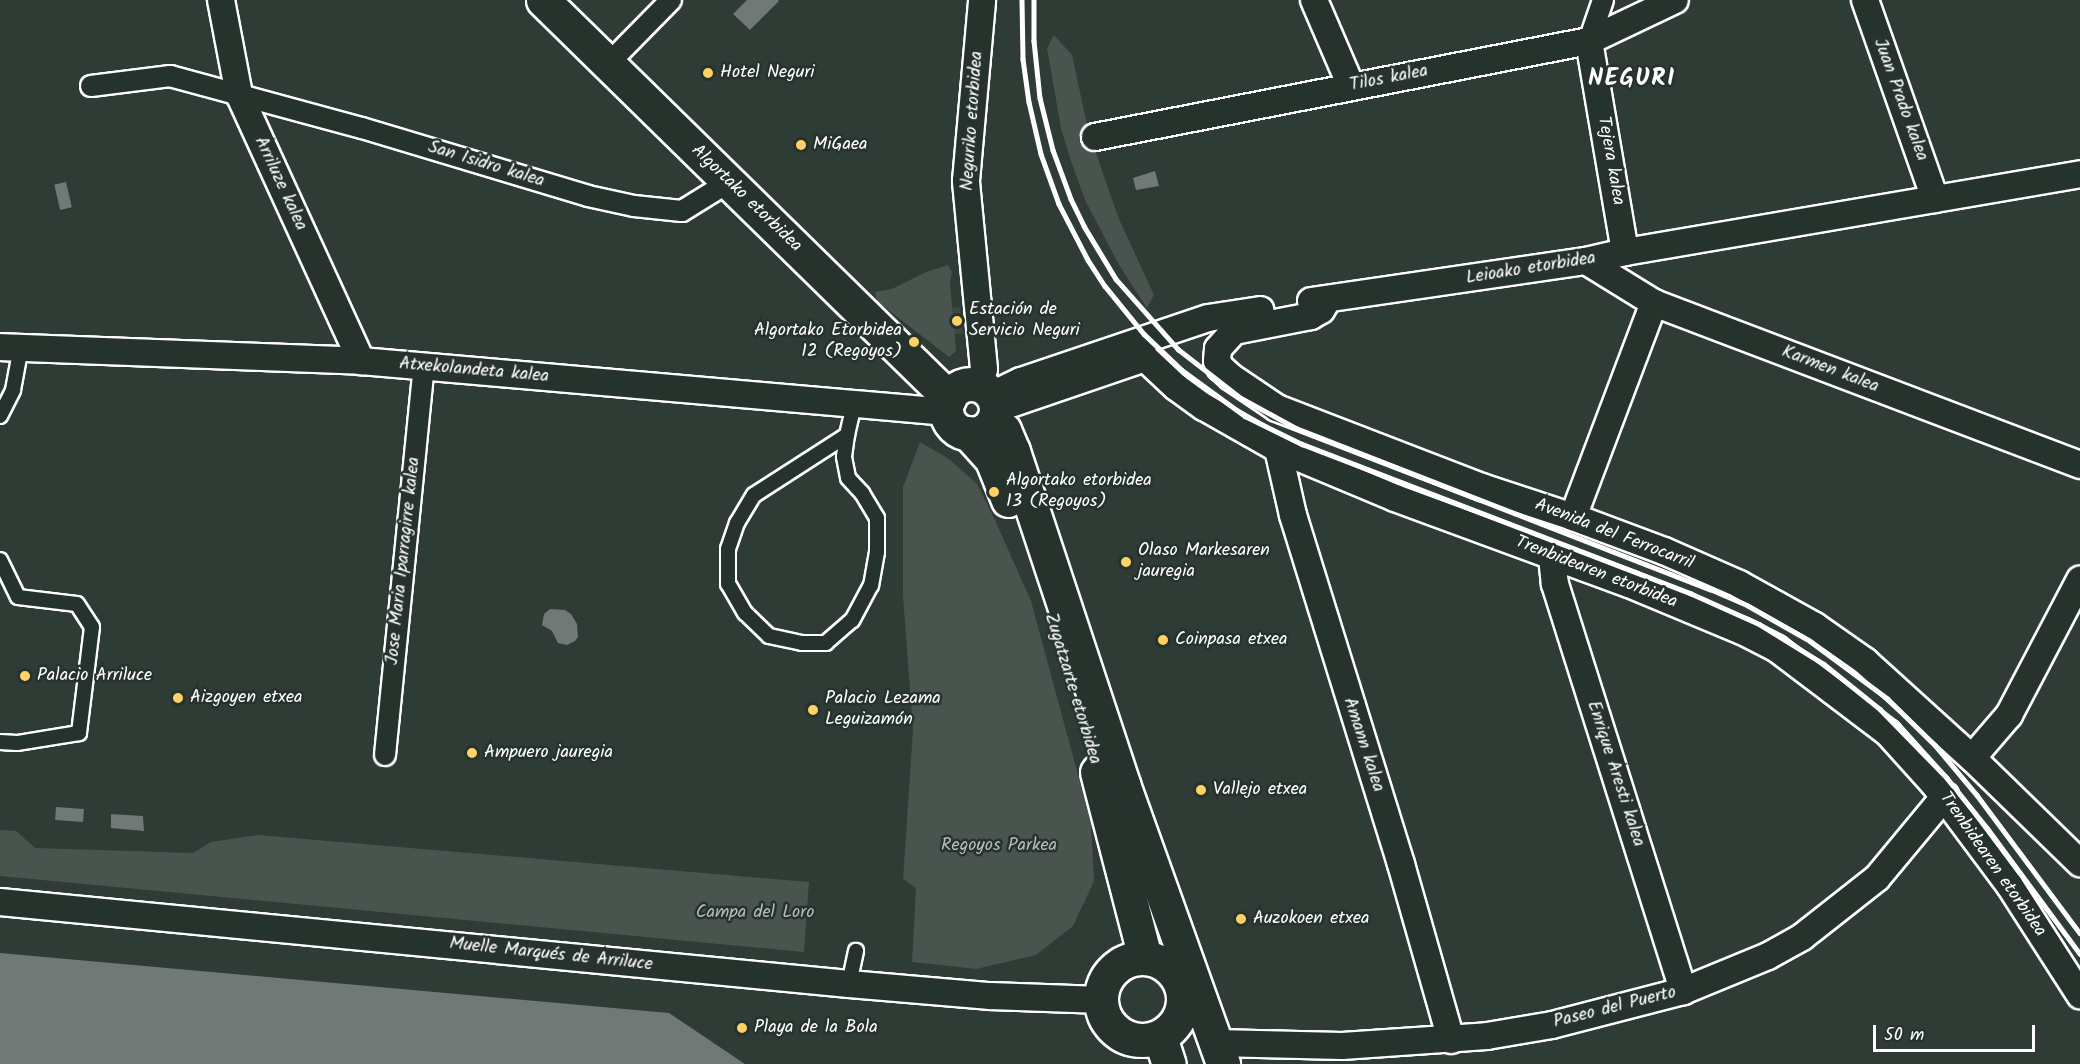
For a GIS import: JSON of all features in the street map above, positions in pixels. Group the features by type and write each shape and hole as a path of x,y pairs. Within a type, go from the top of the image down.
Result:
{"street":[{"name":"Arriluze kalea","path":"221,0 239,94 361,361"},
{"name":"Algortako etorbidea","path":"543,0 729,182 975,408"},
{"path":"608,64 671,0"},
{"name":"Neguriko etorbidea","path":"975,408 984,369 966,181 982,0"},
{"path":"1314,0 1351,86"},
{"name":"Tejera kalea","path":"1603,0 1589,41 1625,252"},
{"name":"Tilos kalea","path":"1095,137 1589,41 1675,0"},
{"name":"Juan Prado kalea","path":"1864,0 1935,199"},
{"name":"San Isidro kalea","path":"91,86 170,76 588,196 634,207 682,211 729,182"},
{"name":"Leioako etorbidea","path":"975,408 1021,381 1208,318 1587,261 1625,252 2080,174"},
{"name":"Karmen kalea","path":"1587,261 1654,303 2080,465"},
{"name":"Avenida del Ferrocarril","path":"1328,299 1321,310 1311,316 1234,331 1218,349 1217,361 1220,367 1277,408 1482,487 1573,517 1664,551 1738,584 1815,626 1866,662 1972,758 2080,863"},
{"path":"1573,517 1654,303"},
{"name":"Atxekolandeta kalea","path":"11,347 361,361 854,404 975,408"},
{"name":"Trenbidearen etorbidea","path":"975,408 1145,358 1176,387 1204,407 1278,449 1395,498 1690,609 1777,649 1888,733 1945,796 2010,886 2080,995"},
{"name":"Jose Maria Iparragirre kalea","path":"385,755 424,367"},
{"name":"Zugatzarte etorbidea","path":"975,408 1004,430 1014,451 1119,773 1219,1054"},
{"name":"Zugatzarte etorbidea","path":"975,408 992,460 1034,569 1107,807 1145,958"},
{"name":"Amann kalea","path":"1278,449 1293,514 1405,875 1451,1040"},
{"name":"Enrique Aresti kalea","path":"1552,557 1555,584 1683,991"},
{"path":"1972,758 2009,715 2080,580"},
{"name":"Paseo del Puerto","path":"1219,1054 1451,1040 1552,1025 1683,991 1768,956 1802,937 1877,878 1945,796"},
{"name":"Muelle Marqués de Arriluce","path":"0,902 849,984 990,996 1102,1000"},
{"name":"Zugatzarte etorbidea","path":"1171,919 1182,986 1219,1054"},
{"path":"1145,958 1167,966 1182,986 1183,1007 1164,1050 1128,1038 1115,1031 1106,1020 1102,1000 1105,981 1113,970 1124,962 1145,958"}],"lane":[{"path":"0,416 13,390 11,347"},
{"path":"846,435 754,495 737,523 728,549 728,584 745,613 769,636 802,643 826,643 852,620 871,585 877,552 877,518 862,493 848,478 844,457 846,435 854,404"},
{"path":"0,560 18,597 77,604 92,627 79,733 17,743 0,742"},
{"path":"849,984 856,951"}],"shaded area":[{"path":"747,0 779,1 750,30 733,14"},
{"path":"1155,171 1159,186 1136,190 1133,178"},
{"path":"66,182 72,207 60,210 54,185"},
{"name":"Estación de Servicio Neguri","path":"960,307 963,334 954,335 951,308"},
{"path":"550,609 565,610 571,614 577,624 578,637 575,641 567,645 558,643 552,631 542,625 544,614"},
{"path":"56,807 84,809 83,822 55,820"},
{"path":"111,814 143,816 144,831 111,828"},
{"path":"0,953 669,1013 745,1064 0,1064"}],"green space":[{"path":"1054,35 1072,55 1086,120 1102,171 1119,219 1154,295 1147,308 1119,265 1085,200 1070,158 1061,128 1047,48"},
{"path":"948,265 952,272 950,283 956,351 949,357 877,301 875,292 892,289 926,272"},
{"name":"Regoyos Parkea","path":"920,442 949,459 977,484 994,518 1031,601 1091,823 1094,881 1073,926 1036,955 976,969 912,962 916,888 903,879 913,730 903,596 903,487"},
{"name":"Campa del Loro","path":"0,830 16,831 35,848 193,853 211,842 258,835 809,882 804,952 0,876"}],"railway":[{"path":"1022,0 1023,59 1029,102 1041,154 1059,204 1088,260 1105,286 1144,334 1182,370 1245,416 1302,444 1690,593 1759,624 1824,664 1880,709 1947,778 1988,829 2080,954"},
{"path":"1034,0 1034,41 1040,98 1053,150 1071,199 1084,226 1116,279 1178,349 1241,398 1296,428 1710,589 1747,605 1810,641 1888,699 1935,745 1977,795 2080,933"}],"place":[{"name":"Hotel Neguri","path":"708,73"},
{"name":"MiGaea","path":"801,145"},
{"name":"Estación de Servicio Neguri","path":"957,321"},
{"name":"Algortako Etorbidea 12 (Regoyos)","path":"914,342"},
{"name":"Algortako etorbidea 13 (Regoyos)","path":"994,492"},
{"name":"Olaso Markesaren jauregia","path":"1126,562"},
{"name":"Coinpasa etxea","path":"1163,640"},
{"name":"Palacio Arriluce","path":"25,676"},
{"name":"Aizgoyen etxea","path":"178,698"},
{"name":"Palacio Lezama Leguizamón","path":"813,710"},
{"name":"Ampuero jauregia","path":"472,753"},
{"name":"Vallejo etxea","path":"1201,790"},
{"name":"Auzokoen etxea","path":"1241,919"},
{"name":"Playa de la Bola","path":"742,1028"}],"district":[{"name":"NEGURI","path":"1632,79"}]}
